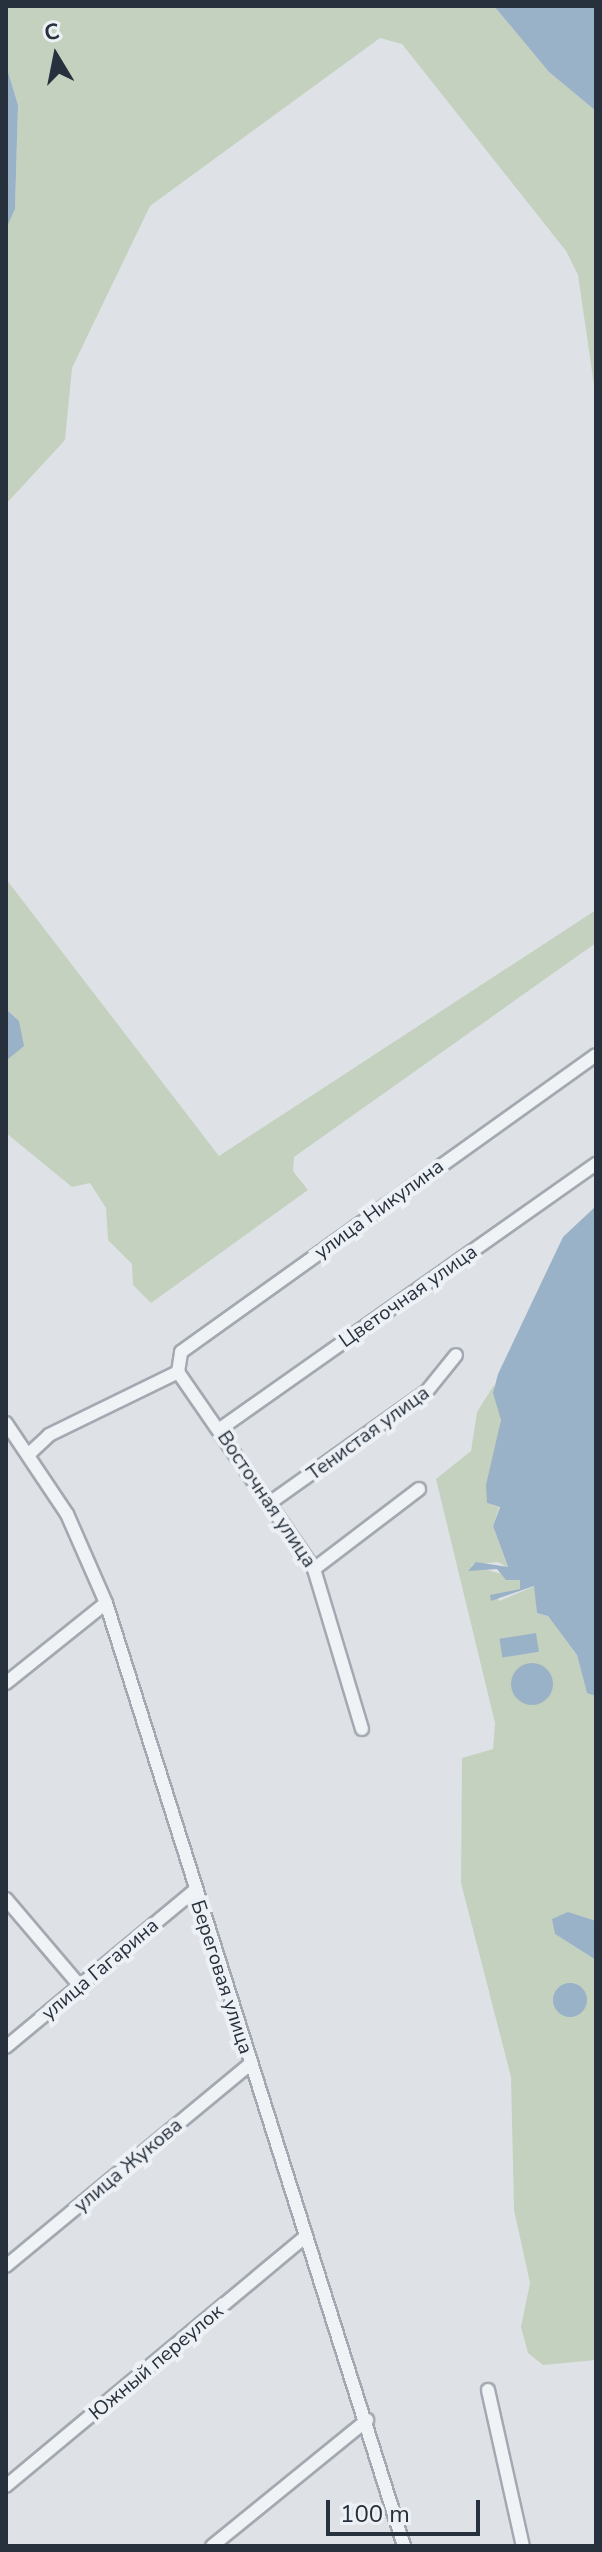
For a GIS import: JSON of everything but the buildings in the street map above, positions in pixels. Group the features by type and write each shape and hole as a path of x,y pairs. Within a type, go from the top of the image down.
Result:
{"street":[{"name":"улица Никулина","path":"178,1372 181,1352 596,1055"},
{"name":"Цветочная улица","path":"220,1429 596,1164"},
{"name":"Тенистая улица","path":"271,1502 427,1391 456,1355"},
{"name":"Восточная улица","path":"178,1372 271,1502 314,1569 362,1729"},
{"path":"30,1453 49,1435 178,1372"},
{"name":"Береговая улица","path":"6,1423 30,1453 67,1514 106,1603 194,1891 367,2420 404,2546"},
{"path":"314,1569 419,1489"},
{"path":"6,1683 106,1603"},
{"name":"улица Гагарина","path":"6,2047 194,1891"},
{"path":"6,1899 80,1986"},
{"name":"улица Жукова","path":"6,2266 250,2064"},
{"name":"Южный переулок","path":"6,2486 305,2237"},
{"path":"488,2390 523,2546"},
{"path":"212,2546 367,2420"}],"green space":[{"path":"6,6 494,6 549,72 596,111 596,399 578,275 566,251 402,44 380,38 150,206 72,368 65,440 6,504 6,229 15,209 18,105 6,65"},
{"path":"6,879 219,1156 596,910 596,943 294,1157 293,1171 308,1190 151,1303 133,1285 132,1264 108,1240 106,1208 90,1183 72,1187 6,1133 6,1060 16,1018 6,1009"},
{"path":"494,1385 501,1420 487,1503 499,1507 493,1526 508,1568 498,1562 470,1565 520,1579 520,1589 497,1595 499,1601 535,1586 537,1613 548,1616 577,1655 586,1689 596,1696 596,1921 582,1917 555,1934 596,1960 596,2360 543,2365 528,2353 521,2327 530,2283 514,2210 511,2077 461,1883 462,1758 493,1749 495,1723 436,1479 471,1451 477,1412"}],"water":[{"path":"494,6 596,6 596,111 549,72"},
{"path":"6,65 18,105 15,209 6,229"},
{"path":"6,1009 19,1021 24,1046 7,1060"},
{"path":"596,1206 596,1696 587,1693 577,1655 548,1616 537,1613 534,1586 491,1601 490,1595 520,1589 520,1580 506,1580 497,1569 468,1571 476,1562 508,1567 493,1526 500,1507 487,1503 486,1485 501,1420 493,1393 498,1374 563,1237"},
{"path":"536,1633 539,1652 502,1658 499,1639"},
{"path":"532,1663 547,1669 553,1684 547,1699 532,1705 517,1699 511,1684 517,1669"},
{"path":"568,1912 596,1921 596,1960 555,1934 552,1919"},
{"path":"570,1983 582,1988 587,2000 582,2012 570,2017 558,2012 553,2000 558,1988"}]}
